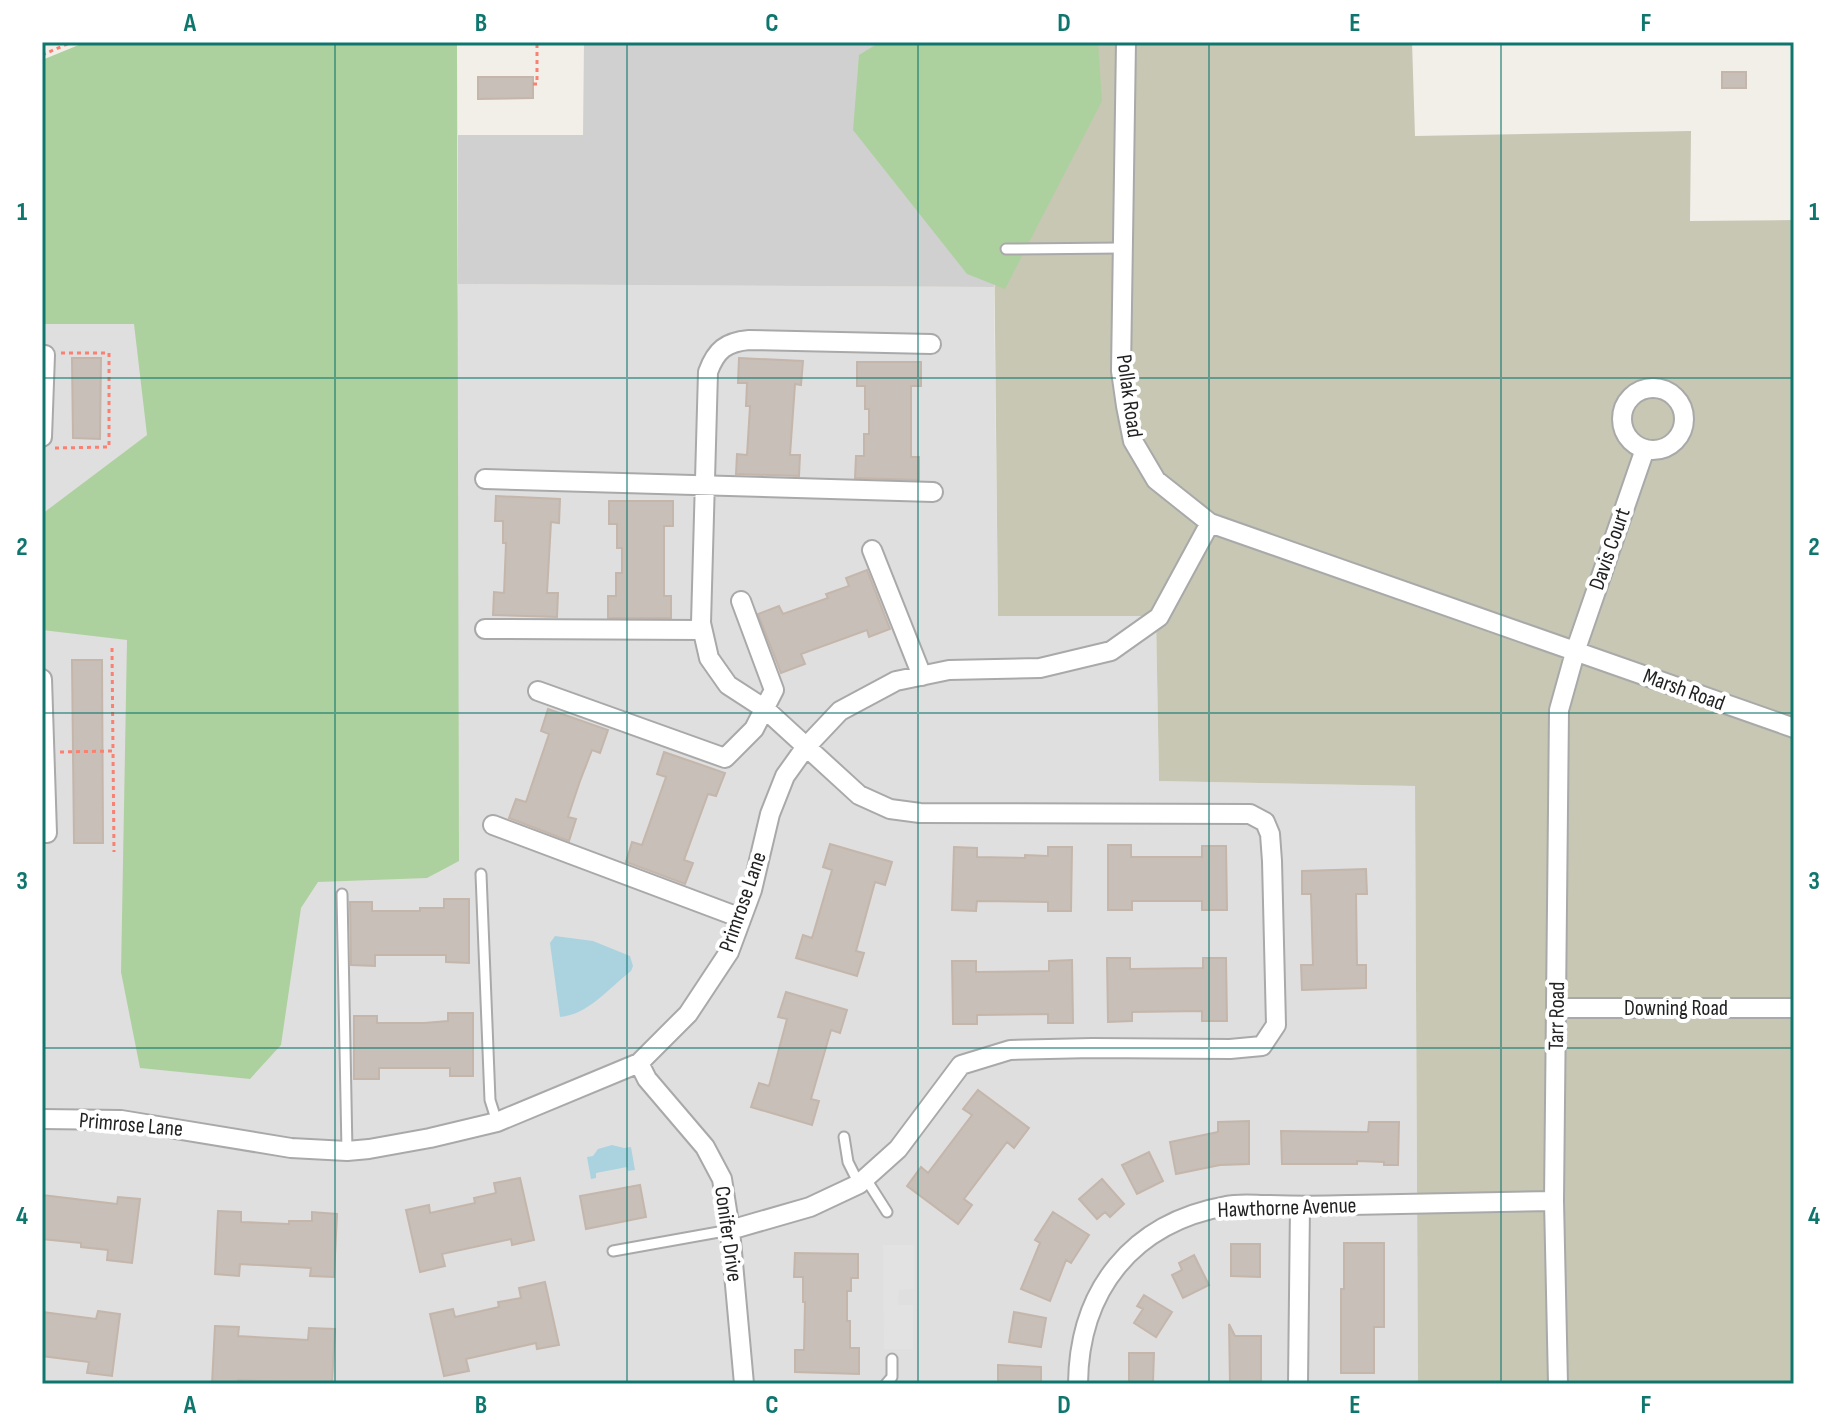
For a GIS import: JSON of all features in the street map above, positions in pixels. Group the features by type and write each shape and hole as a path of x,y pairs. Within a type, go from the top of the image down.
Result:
{"street":[{"name":"Pollak Road","path":"1126,42 1121,371 1133,441 1156,480 1210,523 1576,649"},
{"path":"730,1230 810,1207 862,1181 898,1149 961,1065 1010,1050 1230,1049 1262,1046 1276,1025 1270,834 1265,822 1250,814 920,813 890,809 859,795 765,709 728,685 709,658 702,630 704,485 708,372 714,355 731,341 931,344"},
{"path":"46,441 49,354"},
{"name":"Davis Court","path":"1576,649 1645,449"},
{"path":"485,479 933,492"},
{"name":"Primrose Lane","path":"42,1119 121,1120 291,1148 347,1151 430,1138 497,1122 639,1063 688,1014 729,952 752,890 770,814 785,776 805,748 840,711 896,681 949,670 1040,668 1111,651 1159,617 1210,523"},
{"path":"872,550 922,676"},
{"path":"538,691 725,758 754,729 774,690 741,601"},
{"path":"485,629 702,630"},
{"name":"Marsh Road","path":"1576,649 1662,683 1794,728"},
{"name":"Tarr Road","path":"1558,1384 1554,1201 1558,1008 1557,754 1559,710 1576,649"},
{"path":"42,679 45,833"},
{"path":"493,825 741,918"},
{"name":"Downing Road","path":"1558,1008 1794,1008"},
{"name":"Conifer Drive","path":"639,1063 647,1079 705,1147 722,1179 730,1230 744,1384"},
{"name":"Hawthorne Avenue","path":"1078,1384 1079,1345 1099,1290 1135,1246 1167,1225 1230,1205 1554,1201"},
{"path":"1298,1384 1300,1206"}],"lane":[{"path":"1006,249 1121,248"},
{"path":"481,874 490,1100 497,1122"},
{"path":"342,894 347,1151"},
{"path":"844,1137 848,1162 887,1212"},
{"path":"613,1251 730,1230"},
{"path":"886,1384 892,1377 892,1359"}],"path":[{"path":"42,55 72,42"},
{"path":"533,84 537,84 537,42"},
{"path":"46,441 109,447 109,353 49,354"},
{"path":"112,648 114,852"},
{"path":"45,752 113,751"}],"shaded area":[{"path":"584,42 992,42 994,287 458,284 458,135 583,135"},
{"path":"992,42 1412,42 1415,136 1691,131 1690,221 1794,220 1794,1384 1418,1384 1415,786 1159,781 1156,616 998,616"},
{"path":"458,284 994,287 998,615 1156,616 1159,781 1415,786 1418,1384 42,1384 42,324 457,322"},
{"path":"883,1245 914,1245 914,1289 899,1290 898,1305 913,1305 913,1349 884,1349"}],"green space":[{"path":"86,42 457,42 459,861 427,878 318,882 301,908 281,1045 250,1079 140,1068 121,972 127,640 42,630 42,514 147,435 134,324 42,324 42,60"},
{"path":"880,42 1098,42 1102,101 1005,289 967,274 853,130 859,55"}],"water":[{"path":"555,936 593,941 630,956 631,971 589,1006 560,1017 550,943"},
{"path":"612,1145 631,1147 635,1170 628,1171 627,1167 596,1173 596,1178 591,1179 587,1157 593,1156 598,1149"}],"building":[{"path":"1722,72 1746,72 1746,88 1722,88"},
{"path":"478,77 533,77 533,98 478,99"},
{"path":"72,358 101,358 100,439 73,438"},
{"path":"739,358 803,361 801,385 795,384 790,455 800,455 799,476 736,474 737,454 747,455 750,406 746,406 747,383 738,383"},
{"path":"857,362 921,362 921,386 911,386 911,457 919,457 919,480 855,478 856,456 864,456 864,434 869,434 869,409 865,409 865,386 857,386"},
{"path":"496,496 560,499 559,523 551,522 547,593 558,593 557,617 493,615 494,592 504,593 506,543 503,543 503,521 495,521"},
{"path":"609,501 673,501 673,526 664,526 664,596 671,596 671,618 608,618 608,596 616,596 616,573 622,573 622,548 617,548 617,524 609,524"},
{"path":"867,570 890,629 869,637 867,630 801,654 805,664 781,673 758,614 779,606 783,614 828,598 826,594 849,586 846,578"},
{"path":"72,660 102,660 103,843 74,843"},
{"path":"548,709 608,730 600,753 592,750 580,781 568,817 576,819 569,841 509,818 516,799 526,802 549,734 541,731"},
{"path":"664,752 725,773 716,796 708,794 684,860 693,863 685,884 626,862 632,842 642,845 666,777 657,774"},
{"path":"830,844 892,862 885,885 875,882 856,951 864,953 857,976 796,958 803,935 812,938 832,870 823,867"},
{"path":"1108,845 1131,845 1131,857 1202,857 1202,846 1226,846 1227,910 1202,910 1202,901 1132,901 1132,910 1108,910"},
{"path":"954,847 977,848 977,857 1025,858 1025,855 1048,856 1048,847 1072,847 1071,911 1048,911 1048,902 977,901 976,911 952,910"},
{"path":"1366,869 1367,894 1356,894 1357,965 1366,965 1366,988 1302,990 1301,965 1313,965 1311,894 1302,894 1302,871"},
{"path":"444,899 469,899 469,963 446,962 446,955 375,955 375,966 351,965 350,902 372,902 372,911 420,911 420,908 444,908"},
{"path":"1107,958 1130,958 1130,969 1203,968 1203,958 1226,958 1227,1021 1202,1021 1202,1011 1132,1012 1132,1021 1108,1022"},
{"path":"1072,960 1073,1023 1048,1023 1048,1014 977,1015 977,1024 953,1024 952,961 976,961 976,972 1049,971 1049,961"},
{"path":"786,992 847,1010 840,1033 831,1030 811,1099 819,1101 812,1125 751,1107 759,1083 769,1086 787,1019 778,1017"},
{"path":"448,1013 473,1013 473,1076 450,1076 450,1068 379,1068 379,1079 354,1079 354,1016 377,1016 377,1023 424,1023 448,1021"},
{"path":"978,1090 1029,1128 1014,1148 1007,1142 964,1199 972,1205 958,1224 907,1186 921,1167 928,1173 972,1115 963,1109"},
{"path":"1249,1121 1249,1164 1220,1165 1176,1174 1170,1142 1218,1132 1218,1122"},
{"path":"1369,1122 1399,1122 1398,1165 1357,1161 1357,1164 1282,1164 1281,1131 1368,1132"},
{"path":"1149,1152 1163,1181 1137,1194 1122,1165"},
{"path":"520,1178 534,1240 512,1245 511,1239 442,1254 445,1266 420,1272 406,1210 429,1205 430,1213 475,1203 474,1198 496,1193 494,1183"},
{"path":"1102,1179 1124,1204 1110,1217 1105,1212 1097,1219 1079,1199"},
{"path":"640,1185 646,1217 586,1229 580,1196"},
{"path":"42,1195 117,1204 118,1197 140,1199 132,1263 107,1260 108,1250 81,1247 81,1243 42,1239"},
{"path":"218,1211 241,1212 241,1222 289,1224 289,1221 312,1221 312,1212 337,1214 334,1277 310,1276 311,1268 240,1264 239,1276 215,1274"},
{"path":"1053,1212 1089,1235 1071,1263 1066,1260 1050,1301 1021,1289 1040,1243 1035,1240"},
{"path":"1344,1243 1384,1243 1384,1327 1374,1327 1374,1373 1341,1373"},
{"path":"1231,1244 1260,1244 1260,1277 1231,1276"},
{"path":"795,1253 858,1254 858,1278 851,1278 851,1291 847,1291 847,1321 850,1321 850,1348 859,1348 859,1374 795,1372 795,1350 804,1350 805,1302 803,1277 794,1277"},
{"path":"1194,1255 1209,1285 1183,1298 1172,1275 1182,1270 1179,1263"},
{"path":"545,1282 559,1345 537,1349 536,1343 466,1359 469,1371 444,1376 430,1314 453,1309 455,1317 499,1307 498,1302 521,1298 519,1288"},
{"path":"1144,1295 1172,1312 1156,1337 1134,1323 1143,1309 1137,1306"},
{"path":"98,1311 120,1314 112,1376 87,1373 89,1362 42,1356 42,1312 96,1319"},
{"path":"1014,1312 1046,1318 1041,1347 1009,1342"},
{"path":"1229,1324 1235,1336 1261,1336 1261,1384 1230,1384"},
{"path":"215,1326 239,1327 238,1336 308,1340 309,1328 335,1329 332,1384 238,1380 238,1384 212,1384"},
{"path":"1129,1353 1154,1353 1153,1382 1129,1382"},
{"path":"998,1365 1041,1367 1041,1384 998,1384"}]}
